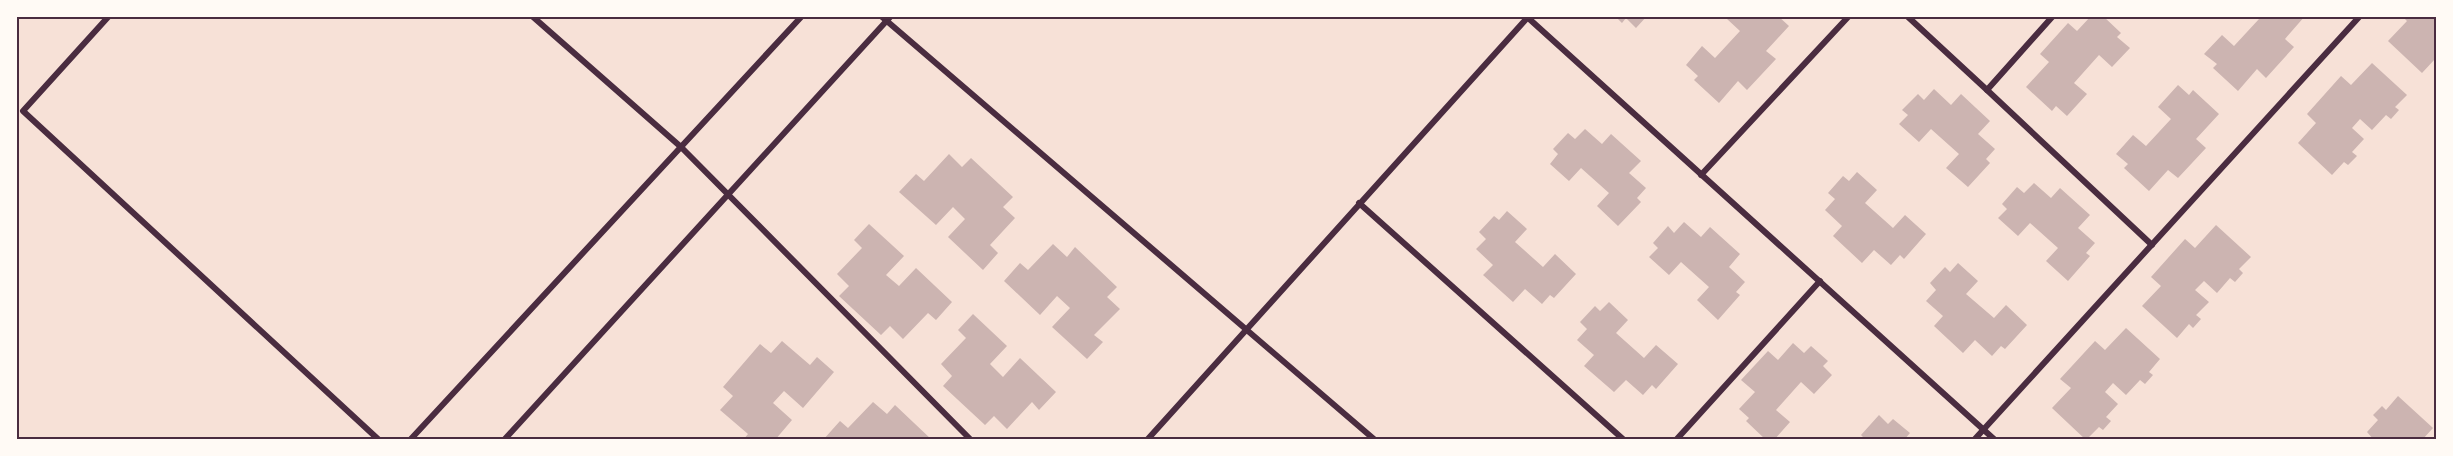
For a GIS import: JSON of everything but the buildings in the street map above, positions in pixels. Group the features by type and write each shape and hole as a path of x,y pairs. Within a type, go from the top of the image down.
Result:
{"street":[{"path":"109,16 23,111 379,440"},
{"path":"532,16 681,147 971,440"},
{"path":"410,440 802,16"},
{"path":"881,16 889,19 1245,330 1375,440"},
{"path":"1701,175 1849,16"},
{"path":"1906,16 2151,245"},
{"path":"1987,90 2053,16"},
{"path":"1974,440 2360,16"},
{"path":"1147,440 1527,17 1995,440"},
{"path":"504,440 889,19"},
{"path":"1359,203 1624,440"},
{"path":"1676,440 1820,282"}]}
